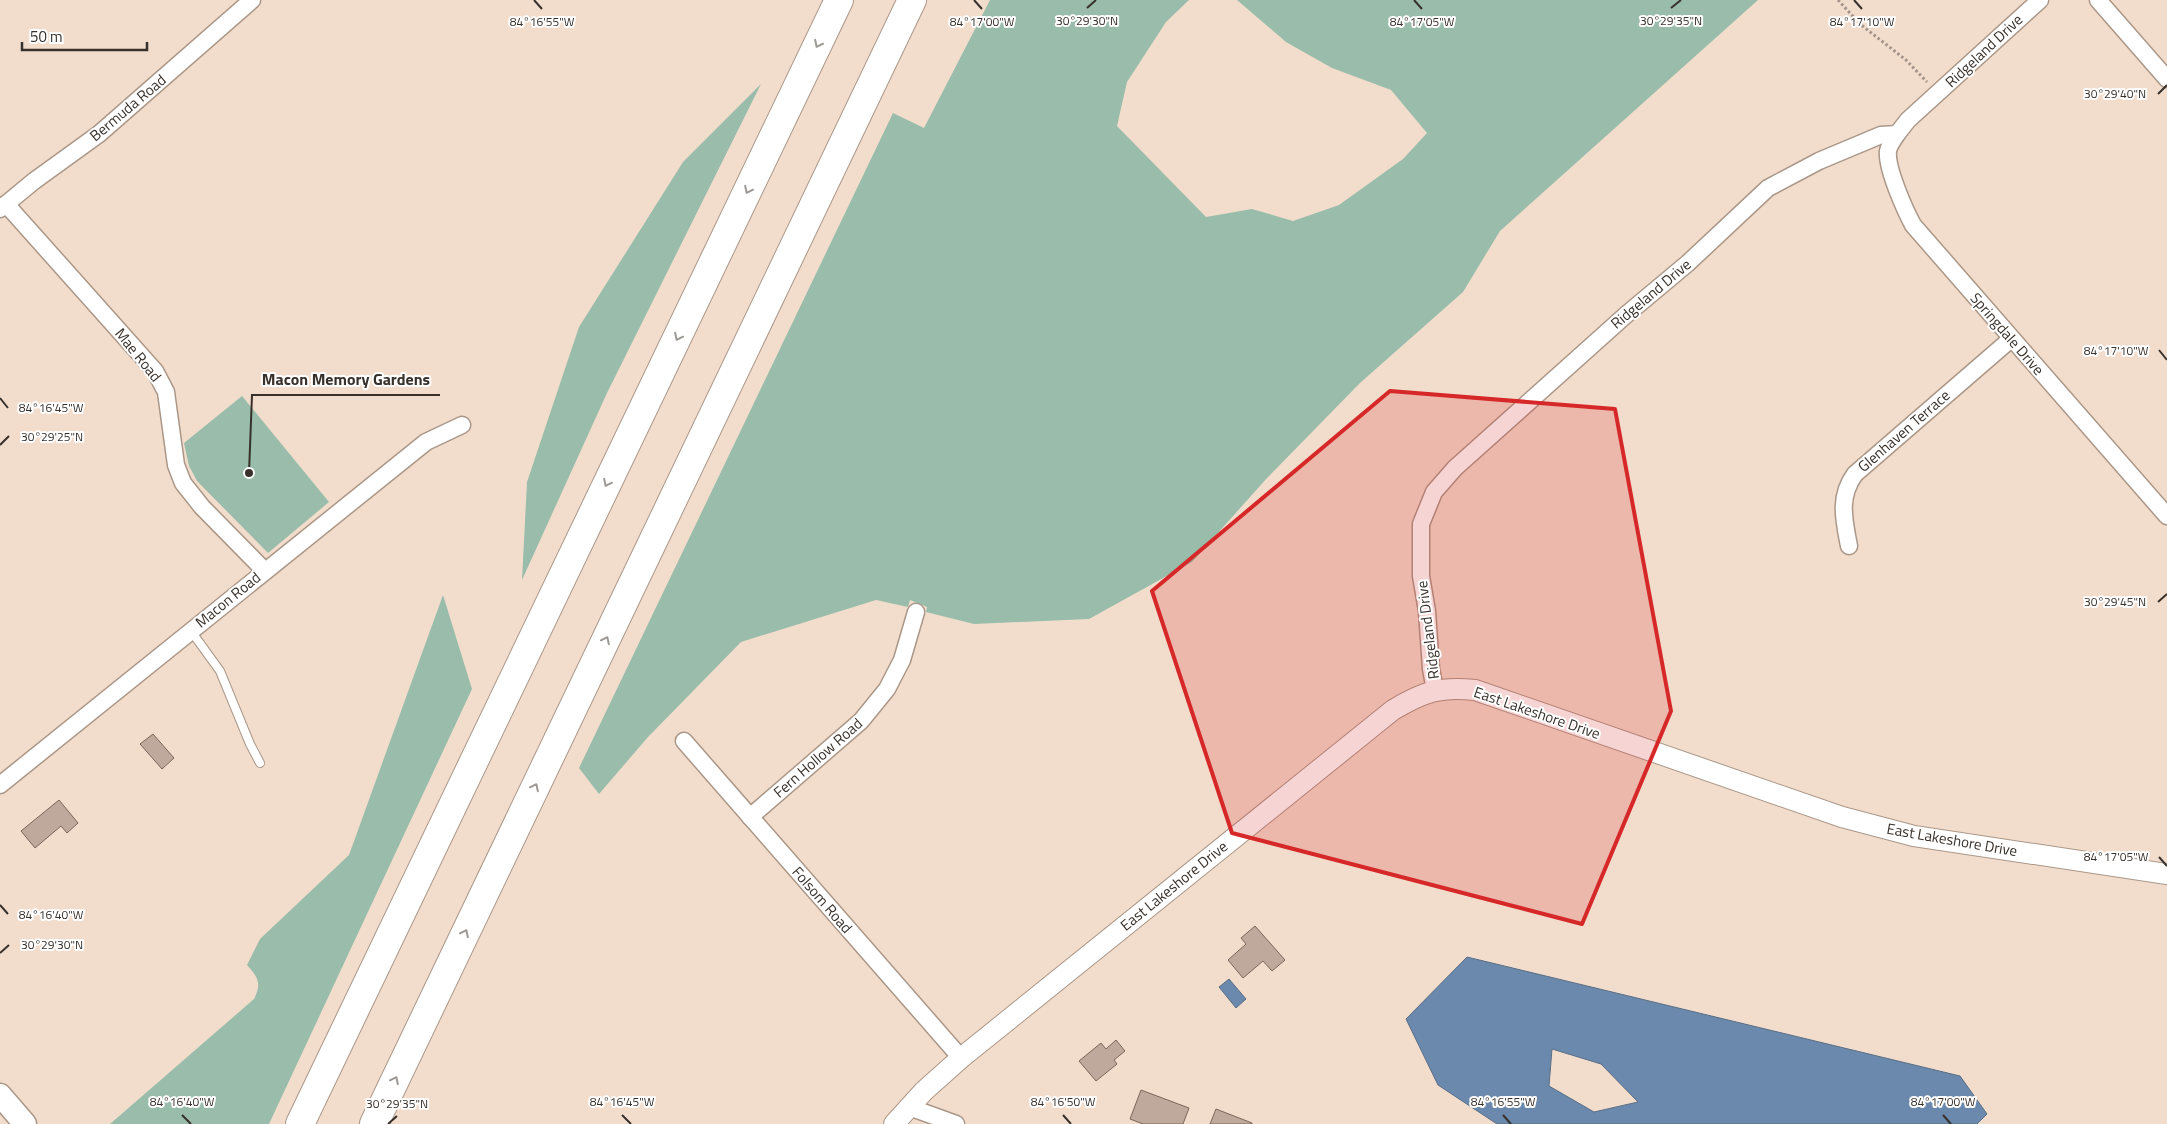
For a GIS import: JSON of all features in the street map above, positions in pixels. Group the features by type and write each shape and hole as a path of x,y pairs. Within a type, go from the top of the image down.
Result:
{"highway":[{"path":"300,1124 840,0"},
{"path":"374,1124 912,0"}],"main road":[{"path":"0,1095 25,1124"}],"street":[{"name":"Bermuda Road","path":"3,207 99,134 252,0"},
{"name":"Ridgeland Drive","path":"1435,690 1431,669 1419,539 1423,515 1434,492 1455,468 1627,314 1688,263 1768,188 1819,161 1881,135 1897,134 1938,93 2040,0"},
{"path":"2098,0 2167,79"},
{"name":"Springdale Drive","path":"1897,134 1888,150 1888,155 1903,207 1928,243 2167,516"},
{"name":"Mae Road","path":"3,207 155,371 166,392 176,465 183,483 202,507 265,571"},
{"name":"Glenhaven Terrace","path":"1849,546 1845,527 1843,495 1847,485 1870,462 2011,339"},
{"name":"Macon Road","path":"0,784 426,442 462,425"},
{"name":"Fern Hollow Road","path":"750,817 861,722 887,689 902,660 916,612"},
{"name":"East Lakeshore Drive","path":"894,1124 909,1107 961,1058 1393,710 1418,695 1435,690 1452,687 1476,690 1842,817 1914,836 2167,874"},
{"name":"Folsom Road","path":"684,741 961,1058"},
{"path":"909,1107 956,1124"}],"lane":[{"path":"191,631 220,670 239,712 250,744 260,763"}],"path":[{"path":"1838,0 1860,24 1906,60 1938,93"}],"highlighted area":[{"path":"1390,391 1615,409 1671,711 1582,924 1232,833 1152,591"}],"green space":[{"path":"990,0 1189,0 1166,22 1127,82 1117,126 1206,217 1252,209 1293,221 1339,205 1403,159 1427,133 1391,90 1332,68 1286,42 1237,0 1758,0 1500,231 1463,292 1360,383 1267,478 1192,562 1089,619 974,624 926,612 927,607 910,600 908,607 876,600 741,642 648,737 599,794 579,768 893,113 924,128"},
{"path":"761,84 607,393 522,580 527,482 579,327 683,162"},
{"path":"242,396 329,502 268,553 197,481 189,466 184,443"},
{"path":"443,595 472,689 269,1124 110,1124 254,999 258,989 258,981 247,965 260,939 349,855"}],"water":[{"path":"1467,957 1960,1076 1987,1114 1977,1124 1497,1124 1438,1085 1406,1019","holes":["1552,1049 1601,1064 1638,1102 1594,1112 1549,1086"]},
{"path":"1229,979 1246,999 1236,1008 1219,987"}],"building":[{"path":"153,734 174,758 162,769 140,744"},
{"path":"59,800 78,823 67,833 61,826 35,848 21,831"},
{"path":"1255,926 1285,960 1272,971 1263,961 1243,978 1228,960 1246,944 1241,938"},
{"path":"1116,1040 1125,1051 1114,1060 1117,1064 1096,1081 1079,1061 1101,1043 1106,1049"},
{"path":"1141,1090 1189,1108 1183,1124 1143,1124 1130,1119"},
{"path":"1216,1109 1252,1123 1252,1124 1210,1124"}],"place":[{"name":"Macon Memory Gardens","path":"249,473"}]}
